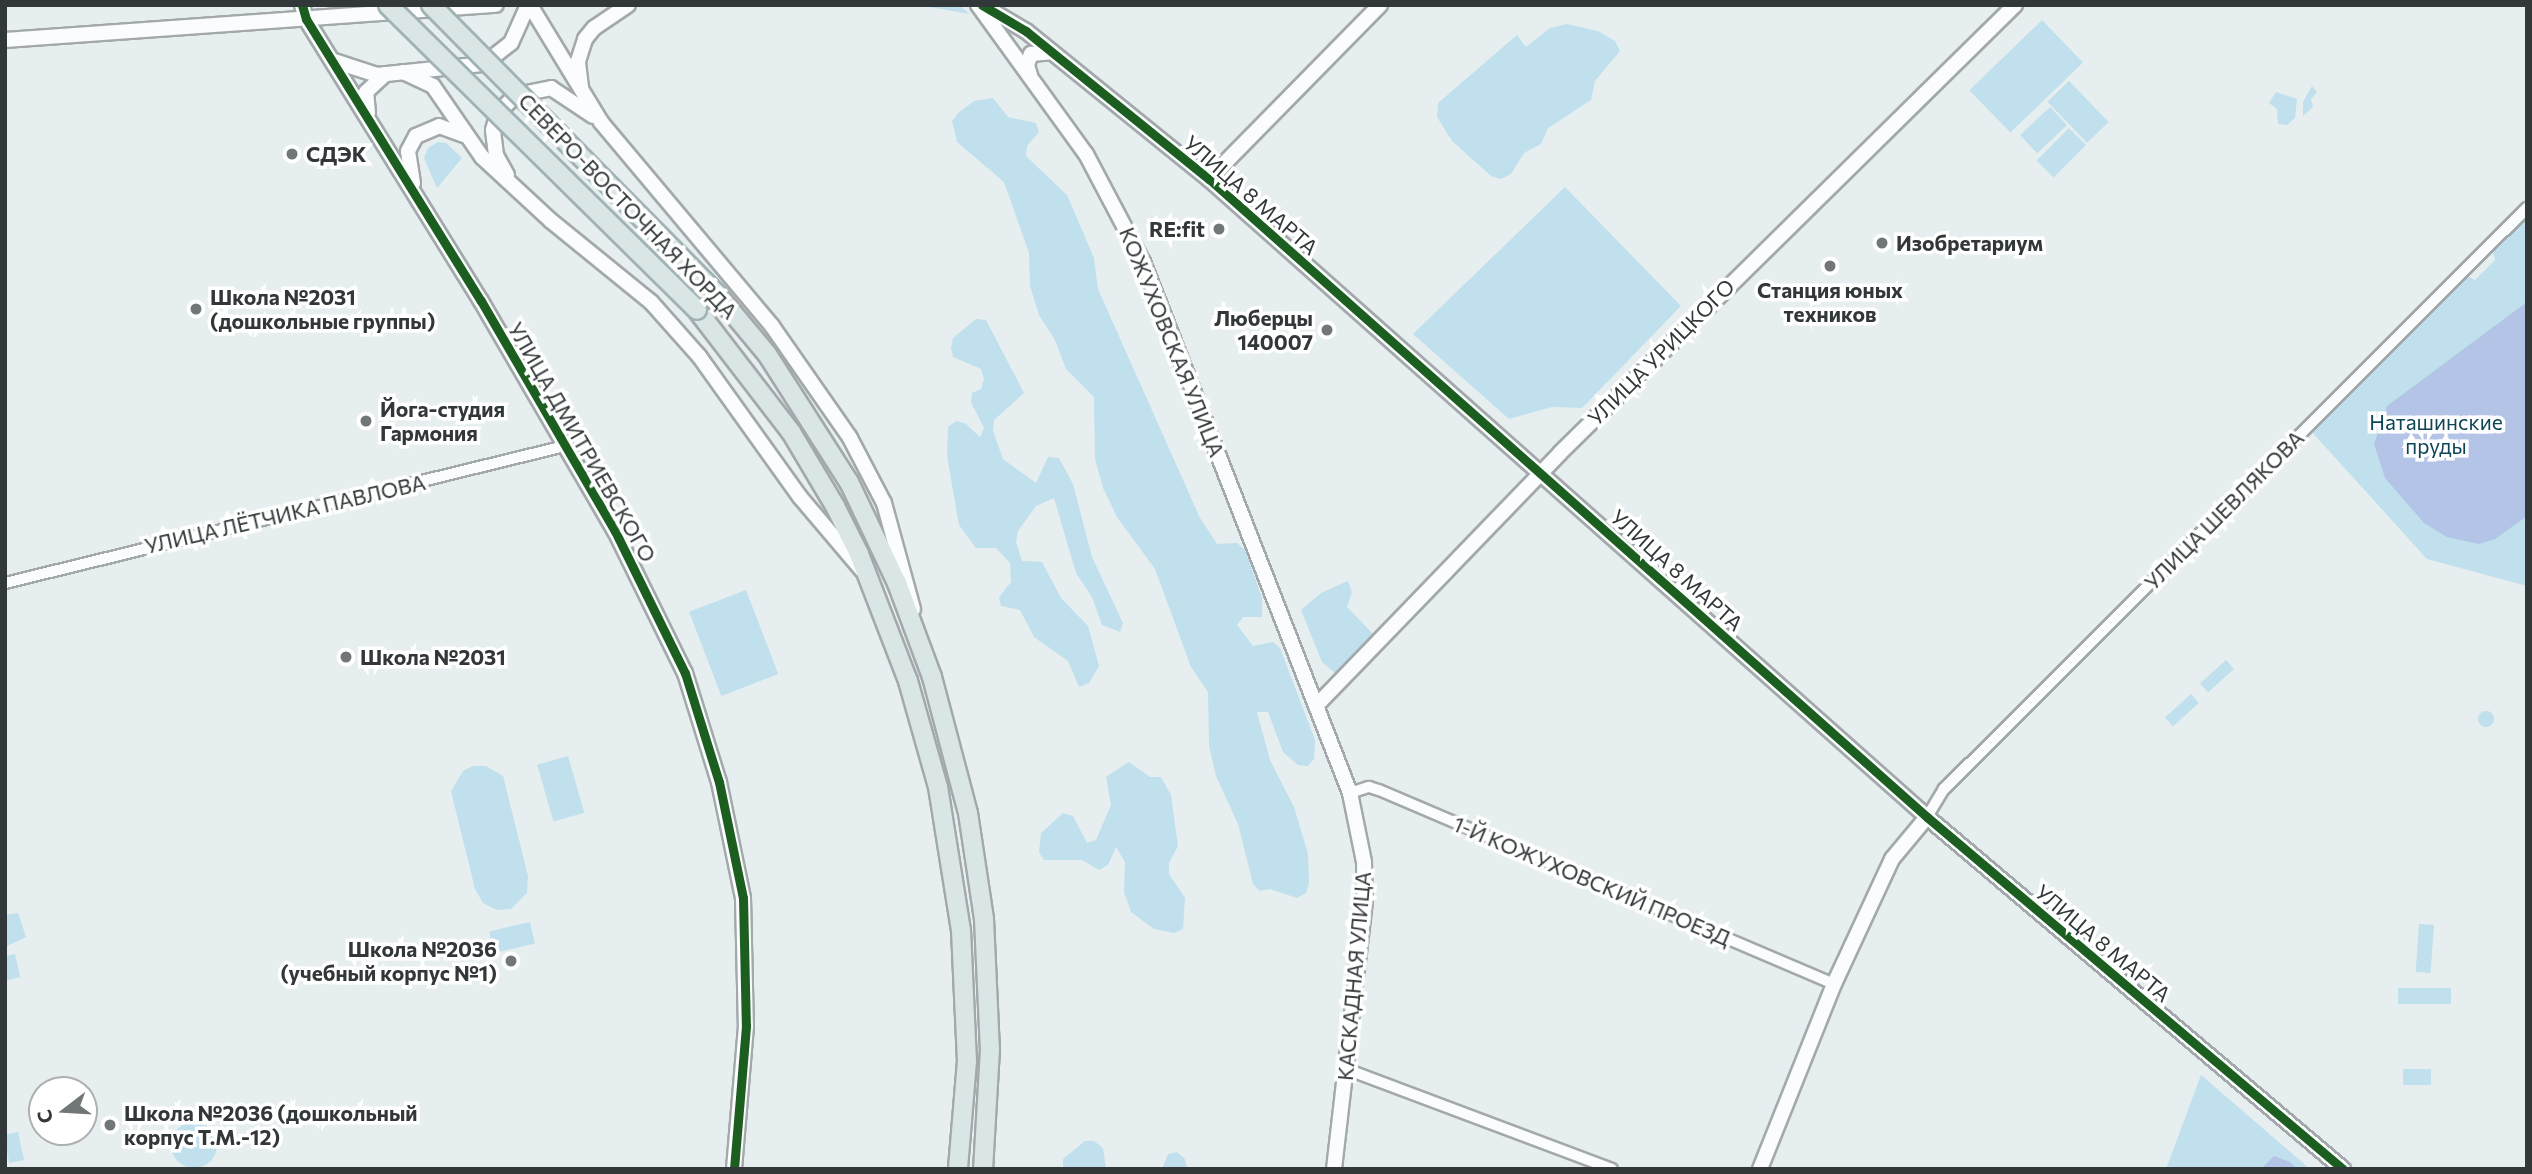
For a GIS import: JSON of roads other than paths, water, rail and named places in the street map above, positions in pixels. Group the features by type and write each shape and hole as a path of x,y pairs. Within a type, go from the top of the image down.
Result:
{"highway":[{"name":"СЕВЕРО-ВОСТОЧНАЯ ХОРДА","path":"388,5 697,310 791,432 835,506 874,589 925,738 953,868 967,1013 958,1169"},
{"name":"СЕВЕРО-ВОСТОЧНАЯ ХОРДА","path":"431,5 717,294 767,354 818,428 876,536 922,645 959,774 981,895 990,1005 983,1169"}],"street":[{"path":"304,12 314,5"},
{"path":"5,40 304,12 496,5"},
{"path":"332,60 361,73 473,68 494,59 512,43 529,5"},
{"path":"529,5 601,122 772,326 850,438 884,503 922,645"},
{"path":"582,92 578,61 585,39 628,5"},
{"name":"УЛИЦА 8 МАРТА","path":"980,5 1010,20 1209,179 1927,817 2342,1168"},
{"name":"КОЖУХОВСКАЯ УЛИЦА","path":"980,5 1086,153 1143,262 1315,706"},
{"path":"1209,179 1380,5"},
{"name":"УЛИЦА УРИЦКОГО","path":"1315,706 1541,474 2015,5"},
{"name":"УЛИЦА ДМИТРИЕВСКОГО","path":"304,12 629,556 685,673 727,816 743,898 747,957 734,1169"},
{"path":"1030,77 1027,65 1031,54 1052,52"},
{"path":"403,72 433,86 468,139 515,188 627,279 667,320 874,589"},
{"path":"374,127 366,108 366,92 385,74"},
{"path":"515,188 492,138 498,113 509,100 524,91 551,88 601,122"},
{"path":"415,194 408,159 416,136 439,126 468,139"},
{"name":"УЛИЦА ШЕВЛЯКОВА","path":"1927,817 1951,782 2527,208"},
{"name":"УЛИЦА ЛЁТЧИКА ПАВЛОВА","path":"5,583 565,446"},
{"name":"КАСКАДНАЯ УЛИЦА","path":"1315,706 1350,793 1364,862 1365,901 1334,1169"},
{"name":"1-Й КОЖУХОВСКИЙ ПРОЕЗД","path":"1350,793 1369,787 1379,790 1834,984"},
{"path":"1760,1169 1834,984 1892,859 1927,817"},
{"path":"1346,1069 1612,1169"}],"place":[{"name":"СДЭК","path":"292,154"},
{"name":"RE:fit","path":"1219,229"},
{"name":"Изобретариум","path":"1882,243"},
{"name":"Станция юных техников","path":"1830,266"},
{"name":"Школа №2031 (дошкольные группы)","path":"196,309"},
{"name":"Люберцы 140007","path":"1327,330"},
{"name":"Йога-студия Гармония","path":"366,421"},
{"name":"Школа №2031","path":"346,657"},
{"name":"Школа №2036 (учебный корпус №1)","path":"511,961"},
{"name":"Школа №2036 (дошкольный корпус Т.М.-12)","path":"110,1125"}],"park label":[{"name":"Наташинские пруды","path":"2436,434"}]}
